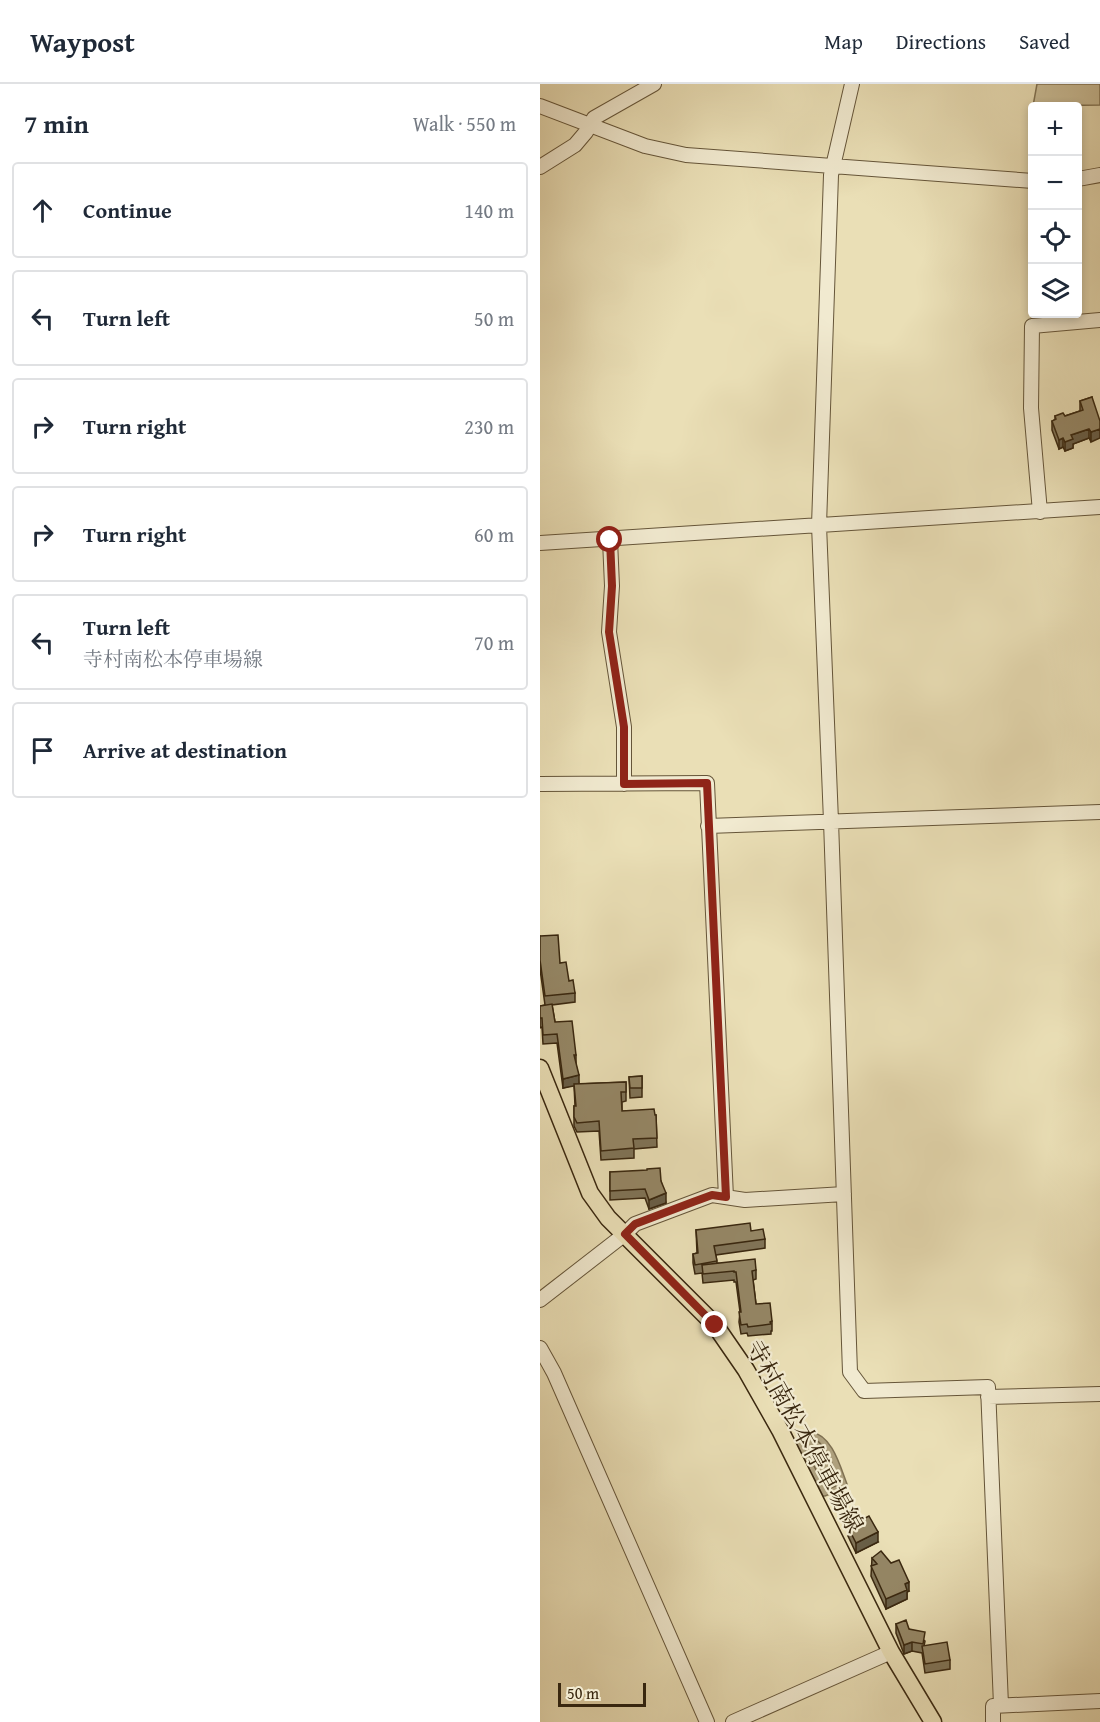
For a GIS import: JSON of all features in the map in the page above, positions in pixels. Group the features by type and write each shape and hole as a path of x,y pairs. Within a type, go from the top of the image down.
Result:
{"main road":[{"name":"寺村南松本停車場線","path":"540,1068 590,1193 608,1218 715,1325 746,1370 780,1430 891,1652 933,1722"}],"street":[{"path":"540,167 575,145 594,118 654,84"},
{"path":"852,84 833,166 819,525 850,1372 864,1391 988,1387 1001,1705"},
{"path":"540,106 645,146 686,155 1028,181"},
{"path":"1082,178 1100,175"},
{"path":"1040,512 1031,408 1032,326 1100,320"},
{"path":"540,543 1100,507"},
{"path":"610,540 612,586 609,632 624,727 624,784"},
{"path":"540,784 707,783 726,1197"},
{"path":"708,826 1100,812"},
{"path":"540,1300 635,1224 712,1195 745,1200 844,1194"},
{"path":"540,1347 554,1373 707,1722"},
{"path":"988,1397 1100,1394"},
{"path":"734,1722 891,1652"},
{"path":"993,1722 993,1706 1100,1701"}],"shaded area":[{"path":"1037,84 1100,84 1100,105 1082,105 1082,102 1034,102"}],"water":[{"path":"811,1432 818,1434 830,1445 847,1484 846,1488 823,1496 794,1440"}],"building":[{"path":"1092,397 1100,421 1100,429 1091,432 1089,429 1071,435 1073,439 1065,442 1063,438 1059,440 1052,421 1056,419 1055,416 1063,413 1065,416 1083,410 1080,401"},
{"path":"558,935 560,963 566,962 569,981 573,980 575,993 545,996 540,960 540,936"},
{"path":"552,1004 555,1022 572,1021 576,1055 574,1055 579,1075 563,1079 557,1034 543,1035 540,1006"},
{"path":"642,1076 642,1088 630,1088 629,1077"},
{"path":"626,1082 626,1092 621,1092 622,1111 654,1109 657,1138 633,1139 634,1148 601,1151 599,1121 577,1123 574,1117 574,1106 576,1106 574,1084"},
{"path":"660,1168 661,1181 666,1193 649,1200 645,1189 610,1191 610,1172"},
{"path":"750,1223 751,1231 763,1229 765,1239 714,1246 717,1261 695,1265 693,1254 698,1253 696,1230"},
{"path":"755,1259 756,1270 752,1271 756,1304 770,1303 772,1321 771,1324 748,1327 747,1324 741,1325 736,1272 703,1274 702,1265"},
{"path":"869,1516 878,1532 856,1543 848,1527"},
{"path":"881,1551 891,1563 899,1560 909,1582 905,1584 907,1590 886,1599 871,1566 877,1564 872,1558"},
{"path":"906,1620 909,1629 925,1632 923,1644 912,1642 904,1645 896,1624"},
{"path":"947,1642 950,1660 925,1664 922,1646"}],"route":[{"path":"610,540 612,586 609,632 624,727 624,784 707,783 726,1197 712,1195 635,1224 625,1234 715,1325"}]}
